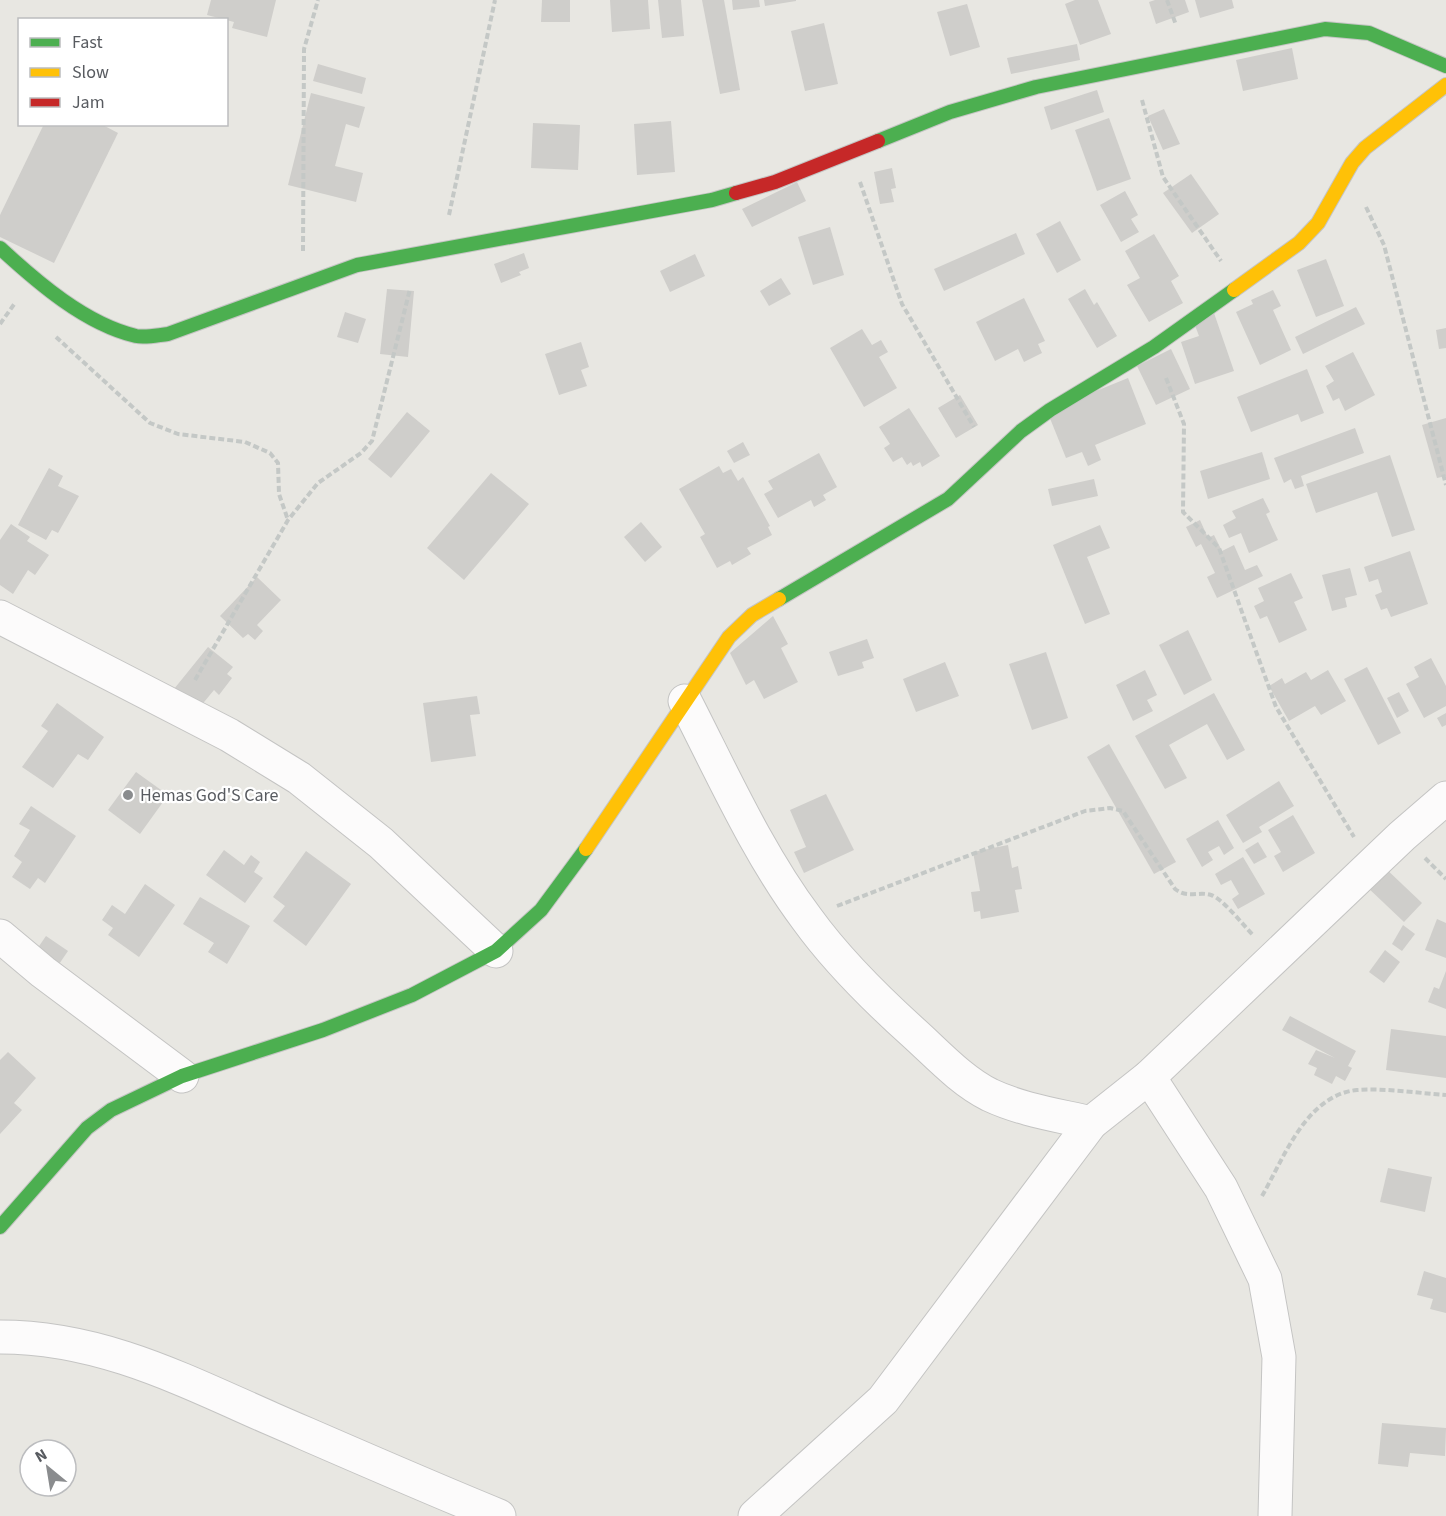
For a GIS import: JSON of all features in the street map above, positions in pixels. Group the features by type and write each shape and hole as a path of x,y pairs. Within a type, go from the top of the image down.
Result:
{"street":[{"path":"0,248 12,261 93,319 137,337 168,334 357,265 712,200 775,182 950,112 1036,87 1325,29 1369,33 1446,66"},
{"path":"0,1227 87,1128 138,1095 182,1076 323,1030 412,995 496,951 541,910 612,814 684,701 729,638 752,615 948,499 992,456 1050,410 1154,347 1299,243 1318,223 1352,163 1365,148 1446,86"},
{"path":"0,617 178,709 299,778 381,843 496,951"},
{"path":"684,701 752,829 806,918 831,950 891,1013 964,1079 989,1094 1018,1106 1091,1123"},
{"path":"755,1516 883,1401 1091,1123 1149,1077 1446,798"},
{"path":"0,936 43,972 182,1076"},
{"path":"1149,1077 1221,1188 1265,1279 1279,1357 1275,1516"},
{"path":"0,1337 56,1341 126,1356 197,1384 414,1482 499,1516"}],"path":[{"path":"303,285 303,50 318,0"},
{"path":"442,248 495,0"},
{"path":"1133,67 1163,177 1238,285"},
{"path":"850,153 902,304 992,456"},
{"path":"1344,178 1365,204 1384,245 1446,485"},
{"path":"178,709 288,520 318,483 361,453 372,441 419,252"},
{"path":"16,300 25,308"},
{"path":"51,333 150,423 178,434 245,442 270,453 278,463 279,494 288,520"},
{"path":"1154,347 1184,424 1183,512 1219,548 1276,707 1371,866"},
{"path":"806,918 1085,811 1110,808 1123,811 1175,889 1186,895 1206,894 1216,897 1274,958"},
{"path":"1242,1231 1309,1116 1325,1102 1358,1090 1446,1095"}],"building":[{"path":"211,0 276,0 267,37 232,28 234,22 228,20 228,18 207,15"},
{"path":"542,0 570,0 570,22 541,22"},
{"path":"610,0 648,0 650,29 612,32"},
{"path":"658,0 681,0 684,36 662,38"},
{"path":"702,0 724,0 740,90 720,94"},
{"path":"732,0 759,0 760,7 733,10"},
{"path":"764,0 796,0 796,1 765,6"},
{"path":"1075,0 1098,0 1111,34 1080,45 1065,4"},
{"path":"1185,0 1189,12 1156,24 1149,2"},
{"path":"1195,0 1232,0 1234,8 1200,18"},
{"path":"967,4 980,47 950,56 937,12"},
{"path":"824,23 838,84 805,91 791,31"},
{"path":"1077,44 1080,60 1011,74 1007,58"},
{"path":"1292,48 1298,79 1243,91 1236,60"},
{"path":"318,64 366,78 362,94 313,81"},
{"path":"1097,90 1104,112 1051,130 1044,107"},
{"path":"311,93 365,107 359,128 346,124 335,166 363,173 356,202 288,185"},
{"path":"1164,109 1180,144 1163,150 1148,116"},
{"path":"1109,118 1131,179 1097,191 1075,130"},
{"path":"671,121 675,172 637,175 634,124"},
{"path":"533,123 580,125 578,170 531,168"},
{"path":"43,126 105,126 118,133 54,263 0,237 0,215"},
{"path":"892,168 896,188 891,189 894,202 880,204 874,172"},
{"path":"1191,174 1219,214 1192,233 1163,193"},
{"path":"797,182 806,201 752,227 742,209"},
{"path":"1125,191 1138,215 1131,219 1139,232 1121,242 1100,205"},
{"path":"1060,221 1081,260 1057,273 1036,234"},
{"path":"830,227 844,275 813,285 798,237"},
{"path":"1016,233 1025,254 944,291 934,269"},
{"path":"1154,234 1179,276 1171,281 1183,303 1149,322 1127,285 1140,278 1125,251"},
{"path":"524,253 529,268 519,272 521,275 501,283 494,264"},
{"path":"695,254 705,276 670,292 660,271"},
{"path":"1326,259 1344,306 1316,317 1297,270"},
{"path":"781,278 791,294 769,306 760,291"},
{"path":"387,289 414,291 408,357 380,354"},
{"path":"1085,289 1094,305 1097,302 1117,336 1097,348 1068,299"},
{"path":"1273,290 1281,306 1273,310 1291,350 1260,365 1236,312 1253,304 1251,300"},
{"path":"1024,298 1045,341 1038,344 1042,353 1024,362 1018,349 995,361 976,322"},
{"path":"1356,307 1365,324 1303,354 1295,337"},
{"path":"345,312 366,319 358,343 337,337"},
{"path":"1214,313 1234,371 1195,384 1181,342 1199,336 1193,320"},
{"path":"1446,328 1446,348 1439,349 1436,330"},
{"path":"862,329 872,345 881,340 888,352 879,357 897,388 864,407 830,348"},
{"path":"581,342 589,367 581,370 587,386 559,395 545,354"},
{"path":"1171,349 1190,389 1156,405 1137,366"},
{"path":"1353,352 1375,395 1345,411 1339,398 1333,401 1326,386 1334,381 1325,366"},
{"path":"1307,369 1324,413 1301,422 1298,414 1251,432 1237,397"},
{"path":"1128,378 1146,424 1095,445 1101,460 1088,466 1082,452 1066,458 1047,411"},
{"path":"960,395 978,425 956,438 938,408"},
{"path":"909,408 940,456 922,467 920,462 913,466 911,462 907,465 902,457 893,462 884,448 890,444 879,427"},
{"path":"407,412 430,431 391,478 368,459"},
{"path":"1446,418 1446,476 1437,478 1422,425"},
{"path":"1355,428 1364,453 1301,476 1304,486 1295,489 1291,479 1284,483 1274,458"},
{"path":"743,442 750,455 734,463 727,451"},
{"path":"1262,452 1270,479 1208,499 1200,471"},
{"path":"819,453 837,487 823,495 826,500 814,507 811,500 778,518 764,494 773,489 768,481"},
{"path":"1390,455 1415,530 1392,537 1377,492 1316,513 1306,484"},
{"path":"719,466 723,473 731,469 738,481 743,477 770,526 768,527 772,535 747,548 751,554 732,565 730,561 717,568 700,537 705,534 679,489"},
{"path":"49,468 63,476 58,486 79,496 58,533 52,530 46,540 18,525"},
{"path":"491,473 529,504 464,580 427,548"},
{"path":"1094,479 1098,496 1052,506 1048,489"},
{"path":"1263,498 1270,512 1266,514 1278,540 1249,553 1241,533 1229,538 1223,525 1236,518 1232,511"},
{"path":"1200,520 1208,538 1214,535 1222,551 1234,545 1245,570 1257,565 1263,576 1217,598 1207,577 1215,573 1201,544 1196,547 1186,527"},
{"path":"641,522 662,547 645,562 624,537"},
{"path":"11,524 30,537 27,541 49,555 35,575 28,570 13,594 0,585 0,540"},
{"path":"1100,525 1110,548 1087,557 1110,614 1085,624 1053,545"},
{"path":"1410,551 1428,604 1391,617 1387,608 1381,610 1375,595 1382,592 1378,579 1369,582 1364,567"},
{"path":"1350,568 1357,595 1345,598 1347,607 1332,611 1322,575"},
{"path":"1291,573 1303,598 1294,602 1307,630 1279,643 1267,616 1260,619 1254,606 1264,601 1258,588"},
{"path":"257,577 281,600 257,625 263,631 255,640 248,634 243,638 220,616"},
{"path":"773,616 788,644 781,648 798,682 764,699 754,680 746,685 730,653"},
{"path":"1188,630 1212,680 1184,695 1159,645"},
{"path":"867,639 874,658 862,662 864,668 838,676 829,652"},
{"path":"208,647 233,667 227,674 232,678 219,695 214,690 195,713 170,694"},
{"path":"1046,652 1068,718 1032,730 1009,664"},
{"path":"1431,658 1446,686 1446,706 1424,718 1406,684 1419,677 1414,667"},
{"path":"945,662 959,696 916,712 903,679"},
{"path":"1367,667 1401,733 1378,745 1344,679"},
{"path":"1145,670 1157,695 1147,700 1153,711 1133,721 1116,685"},
{"path":"1328,670 1346,701 1321,715 1315,706 1289,721 1269,686 1282,678 1285,684 1306,672 1311,680"},
{"path":"1399,692 1409,711 1397,718 1387,698"},
{"path":"1214,693 1245,750 1227,760 1207,724 1169,745 1187,778 1165,789 1135,736"},
{"path":"477,696 480,714 470,715 476,756 431,762 423,703"},
{"path":"57,703 104,737 88,760 78,754 53,788 22,767 48,731 41,726"},
{"path":"1446,713 1446,725 1442,727 1437,718"},
{"path":"1109,744 1176,862 1154,874 1087,757"},
{"path":"136,772 168,795 140,834 108,810"},
{"path":"1279,781 1294,806 1259,827 1262,832 1243,843 1226,815"},
{"path":"826,794 854,850 804,873 794,852 806,847 790,810"},
{"path":"31,806 76,836 45,883 38,878 30,889 12,877 22,862 14,856 30,830 19,824"},
{"path":"1293,815 1315,853 1283,872 1274,856 1281,852 1268,830"},
{"path":"1218,820 1234,848 1224,855 1219,846 1208,852 1213,860 1202,867 1186,839"},
{"path":"1258,842 1267,857 1254,864 1245,850"},
{"path":"1008,845 1012,868 1018,866 1022,889 1015,890 1019,912 981,919 980,911 974,912 971,892 980,891 973,852"},
{"path":"224,850 244,865 251,855 260,862 254,872 263,878 245,903 206,875"},
{"path":"306,851 351,884 306,946 273,921 285,906 273,897"},
{"path":"1243,857 1265,894 1238,909 1232,899 1239,894 1231,880 1221,885 1215,874"},
{"path":"1383,866 1422,903 1404,922 1365,885"},
{"path":"145,884 175,905 139,957 108,935 113,928 102,920 112,905 125,914"},
{"path":"200,897 250,926 227,964 208,952 214,943 183,924"},
{"path":"1437,919 1446,923 1446,958 1425,950"},
{"path":"1403,925 1415,934 1402,951 1392,944"},
{"path":"46,936 68,951 55,970 33,955"},
{"path":"1385,950 1400,962 1384,983 1369,972"},
{"path":"1446,971 1446,1009 1428,1002 1434,987 1439,989"},
{"path":"1290,1016 1356,1051 1348,1066 1352,1068 1345,1081 1336,1076 1332,1084 1314,1075 1317,1068 1308,1064 1316,1050 1335,1058 1282,1030"},
{"path":"1391,1029 1446,1036 1446,1078 1386,1070"},
{"path":"8,1052 36,1078 14,1103 22,1110 0,1134 0,1060"},
{"path":"1388,1168 1432,1177 1425,1212 1380,1202"},
{"path":"1424,1271 1446,1278 1446,1313 1430,1309 1433,1299 1417,1295"},
{"path":"1382,1423 1446,1428 1445,1456 1410,1453 1408,1467 1378,1464"}],"traffic: fast":[{"path":"878,141 950,112 1036,87 1325,29 1369,33 1446,66"},
{"path":"0,248 46,288 80,312 117,330 148,337 168,334 357,265 712,200 736,193"},
{"path":"779,599 948,499 1021,431 1050,410 1154,347 1234,290"},
{"path":"0,1227 87,1128 111,1110 182,1076 323,1030 412,995 496,951 541,910 586,849"}],"traffic: slow":[{"path":"1234,290 1299,243 1318,223 1352,163 1365,148 1446,85"},
{"path":"586,849 729,637 752,615 779,599"}],"traffic: jam":[{"path":"736,193 775,182 878,141"}],"place":[{"name":"Hemas God'S Care","path":"128,795"}]}
